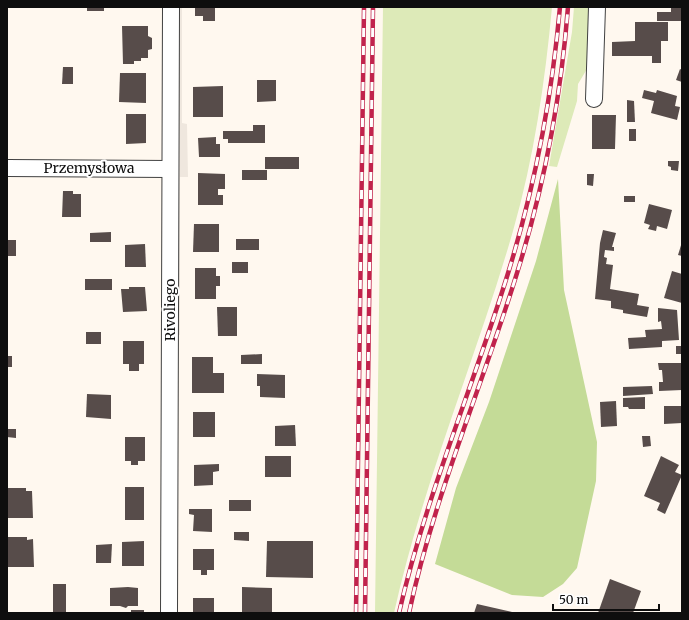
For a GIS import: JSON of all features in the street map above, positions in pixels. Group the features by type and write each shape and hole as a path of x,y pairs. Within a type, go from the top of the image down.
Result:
{"street":[{"name":"Rivoliego","path":"169,613 171,7"},
{"path":"594,99 597,7"},
{"name":"Przemysłowa","path":"7,168 170,169"}],"green space":[{"path":"383,7 552,7 538,120 527,176 513,231 420,516 394,613 375,613"},
{"path":"574,7 590,7 587,69 578,84 577,101 557,167 549,166 572,32"},
{"path":"558,179 564,290 597,442 596,481 577,568 563,584 543,597 512,595 435,564 456,488 489,402 536,261"}],"shaded area":[{"path":"177,7 182,7 182,123 187,124 188,177 180,177 180,335 176,334"}],"building":[{"path":"87,7 104,7 104,11 87,11"},
{"path":"195,7 215,7 215,21 203,21 203,16 195,16"},
{"path":"671,7 682,7 682,21 657,21 657,12 671,12"},
{"path":"635,22 668,22 668,41 661,41 661,63 652,63 652,56 612,56 612,42 635,41"},
{"path":"122,26 148,26 148,36 152,38 152,49 148,50 148,58 141,58 141,61 134,61 134,64 123,64"},
{"path":"63,67 73,67 73,84 62,84"},
{"path":"680,69 682,70 682,82 676,80"},
{"path":"120,73 146,73 146,103 119,102"},
{"path":"257,80 276,80 276,101 257,102"},
{"path":"223,86 223,117 193,117 193,87"},
{"path":"644,90 656,93 657,90 677,96 675,106 680,107 677,120 651,113 654,101 642,98"},
{"path":"627,100 634,101 635,122 627,122"},
{"path":"126,114 146,114 146,143 126,144"},
{"path":"592,115 616,115 615,149 592,149"},
{"path":"253,125 265,125 265,143 228,143 228,139 223,139 223,131 253,131"},
{"path":"629,129 636,129 636,141 629,141"},
{"path":"216,137 216,144 220,144 220,157 199,157 198,138"},
{"path":"265,157 299,157 299,169 265,169"},
{"path":"668,161 679,161 678,171 671,170 671,167 668,166"},
{"path":"242,170 267,170 267,180 242,180"},
{"path":"198,173 225,174 225,189 218,189 218,195 223,195 223,205 198,205"},
{"path":"587,174 594,174 593,186 587,185"},
{"path":"63,191 73,191 73,194 81,194 81,217 62,217"},
{"path":"624,196 635,196 635,202 624,202"},
{"path":"649,204 672,210 667,229 657,226 656,231 648,229 650,225 644,223"},
{"path":"194,224 219,224 219,252 193,252"},
{"path":"603,230 616,233 612,247 614,247 614,251 605,250 604,257 607,258 606,264 613,265 610,289 639,294 637,305 649,307 647,317 623,313 623,310 611,308 611,301 595,299 600,243"},
{"path":"111,232 111,242 90,242 90,233"},
{"path":"236,239 259,239 259,250 236,250"},
{"path":"7,240 16,240 16,256 7,256"},
{"path":"682,242 682,256 678,255"},
{"path":"145,244 146,267 125,267 125,245"},
{"path":"232,262 248,262 248,273 232,273"},
{"path":"195,268 216,268 216,276 220,276 220,286 216,286 216,299 195,299"},
{"path":"672,271 682,274 682,303 664,298"},
{"path":"85,279 112,279 112,290 85,290"},
{"path":"129,287 145,287 147,311 123,312 121,289 129,289"},
{"path":"217,307 237,307 237,336 218,336"},
{"path":"658,308 677,310 679,340 662,341 662,347 629,349 628,338 646,337 645,330 662,329 661,321 658,322"},
{"path":"86,332 101,332 101,344 86,344"},
{"path":"123,341 144,341 144,364 139,364 139,371 129,371 129,364 123,364"},
{"path":"676,346 682,346 682,354 676,354"},
{"path":"262,354 262,364 241,364 241,355"},
{"path":"7,356 12,356 12,367 7,367"},
{"path":"192,357 213,357 213,373 224,373 224,393 192,393"},
{"path":"658,363 682,363 682,390 659,391 659,382 663,382 662,370 659,370"},
{"path":"257,374 285,375 285,398 260,397 260,386 257,386"},
{"path":"652,386 653,394 623,396 623,387"},
{"path":"87,394 111,395 111,419 86,417"},
{"path":"645,397 645,409 629,409 628,407 623,407 623,398"},
{"path":"616,401 617,426 601,427 600,402"},
{"path":"664,406 682,406 682,423 664,424"},
{"path":"193,412 215,412 215,437 193,437"},
{"path":"295,425 296,446 275,446 275,426"},
{"path":"7,429 16,429 16,438 7,437"},
{"path":"642,436 650,436 651,446 643,447"},
{"path":"125,437 145,437 145,461 138,461 138,465 131,465 131,461 125,461"},
{"path":"265,456 291,456 291,477 265,477"},
{"path":"661,456 679,465 675,472 682,475 665,514 657,510 660,503 644,496"},
{"path":"219,464 219,471 213,472 213,485 194,486 194,465"},
{"path":"125,487 144,487 144,520 125,520"},
{"path":"7,488 26,488 26,491 32,491 33,518 7,518"},
{"path":"229,500 251,500 251,511 229,511"},
{"path":"189,509 212,509 212,532 193,531 194,515 189,514"},
{"path":"234,532 249,532 249,541 234,540"},
{"path":"7,537 27,537 27,540 33,539 34,567 7,567"},
{"path":"144,541 144,566 122,566 122,542"},
{"path":"267,541 313,541 313,578 266,577"},
{"path":"112,544 111,563 96,563 96,545"},
{"path":"193,549 214,549 214,570 207,570 207,575 201,575 201,570 193,570"},
{"path":"610,579 641,591 633,613 598,613"},
{"path":"53,584 66,584 66,613 53,613"},
{"path":"242,587 272,588 272,613 242,613"},
{"path":"110,588 138,588 138,606 128,606 126,608 120,606 110,606"},
{"path":"193,598 214,598 214,613 193,613"},
{"path":"477,604 512,612 512,613 474,613"},
{"path":"131,610 144,610 144,613 131,613"}],"railway":[{"path":"356,613 364,7"},
{"path":"365,613 373,7"},
{"path":"399,613 410,569 436,483 495,313 527,206 547,107 557,40 560,7"},
{"path":"409,613 419,569 445,484 503,316 527,241 543,175 556,108 568,7"}]}
